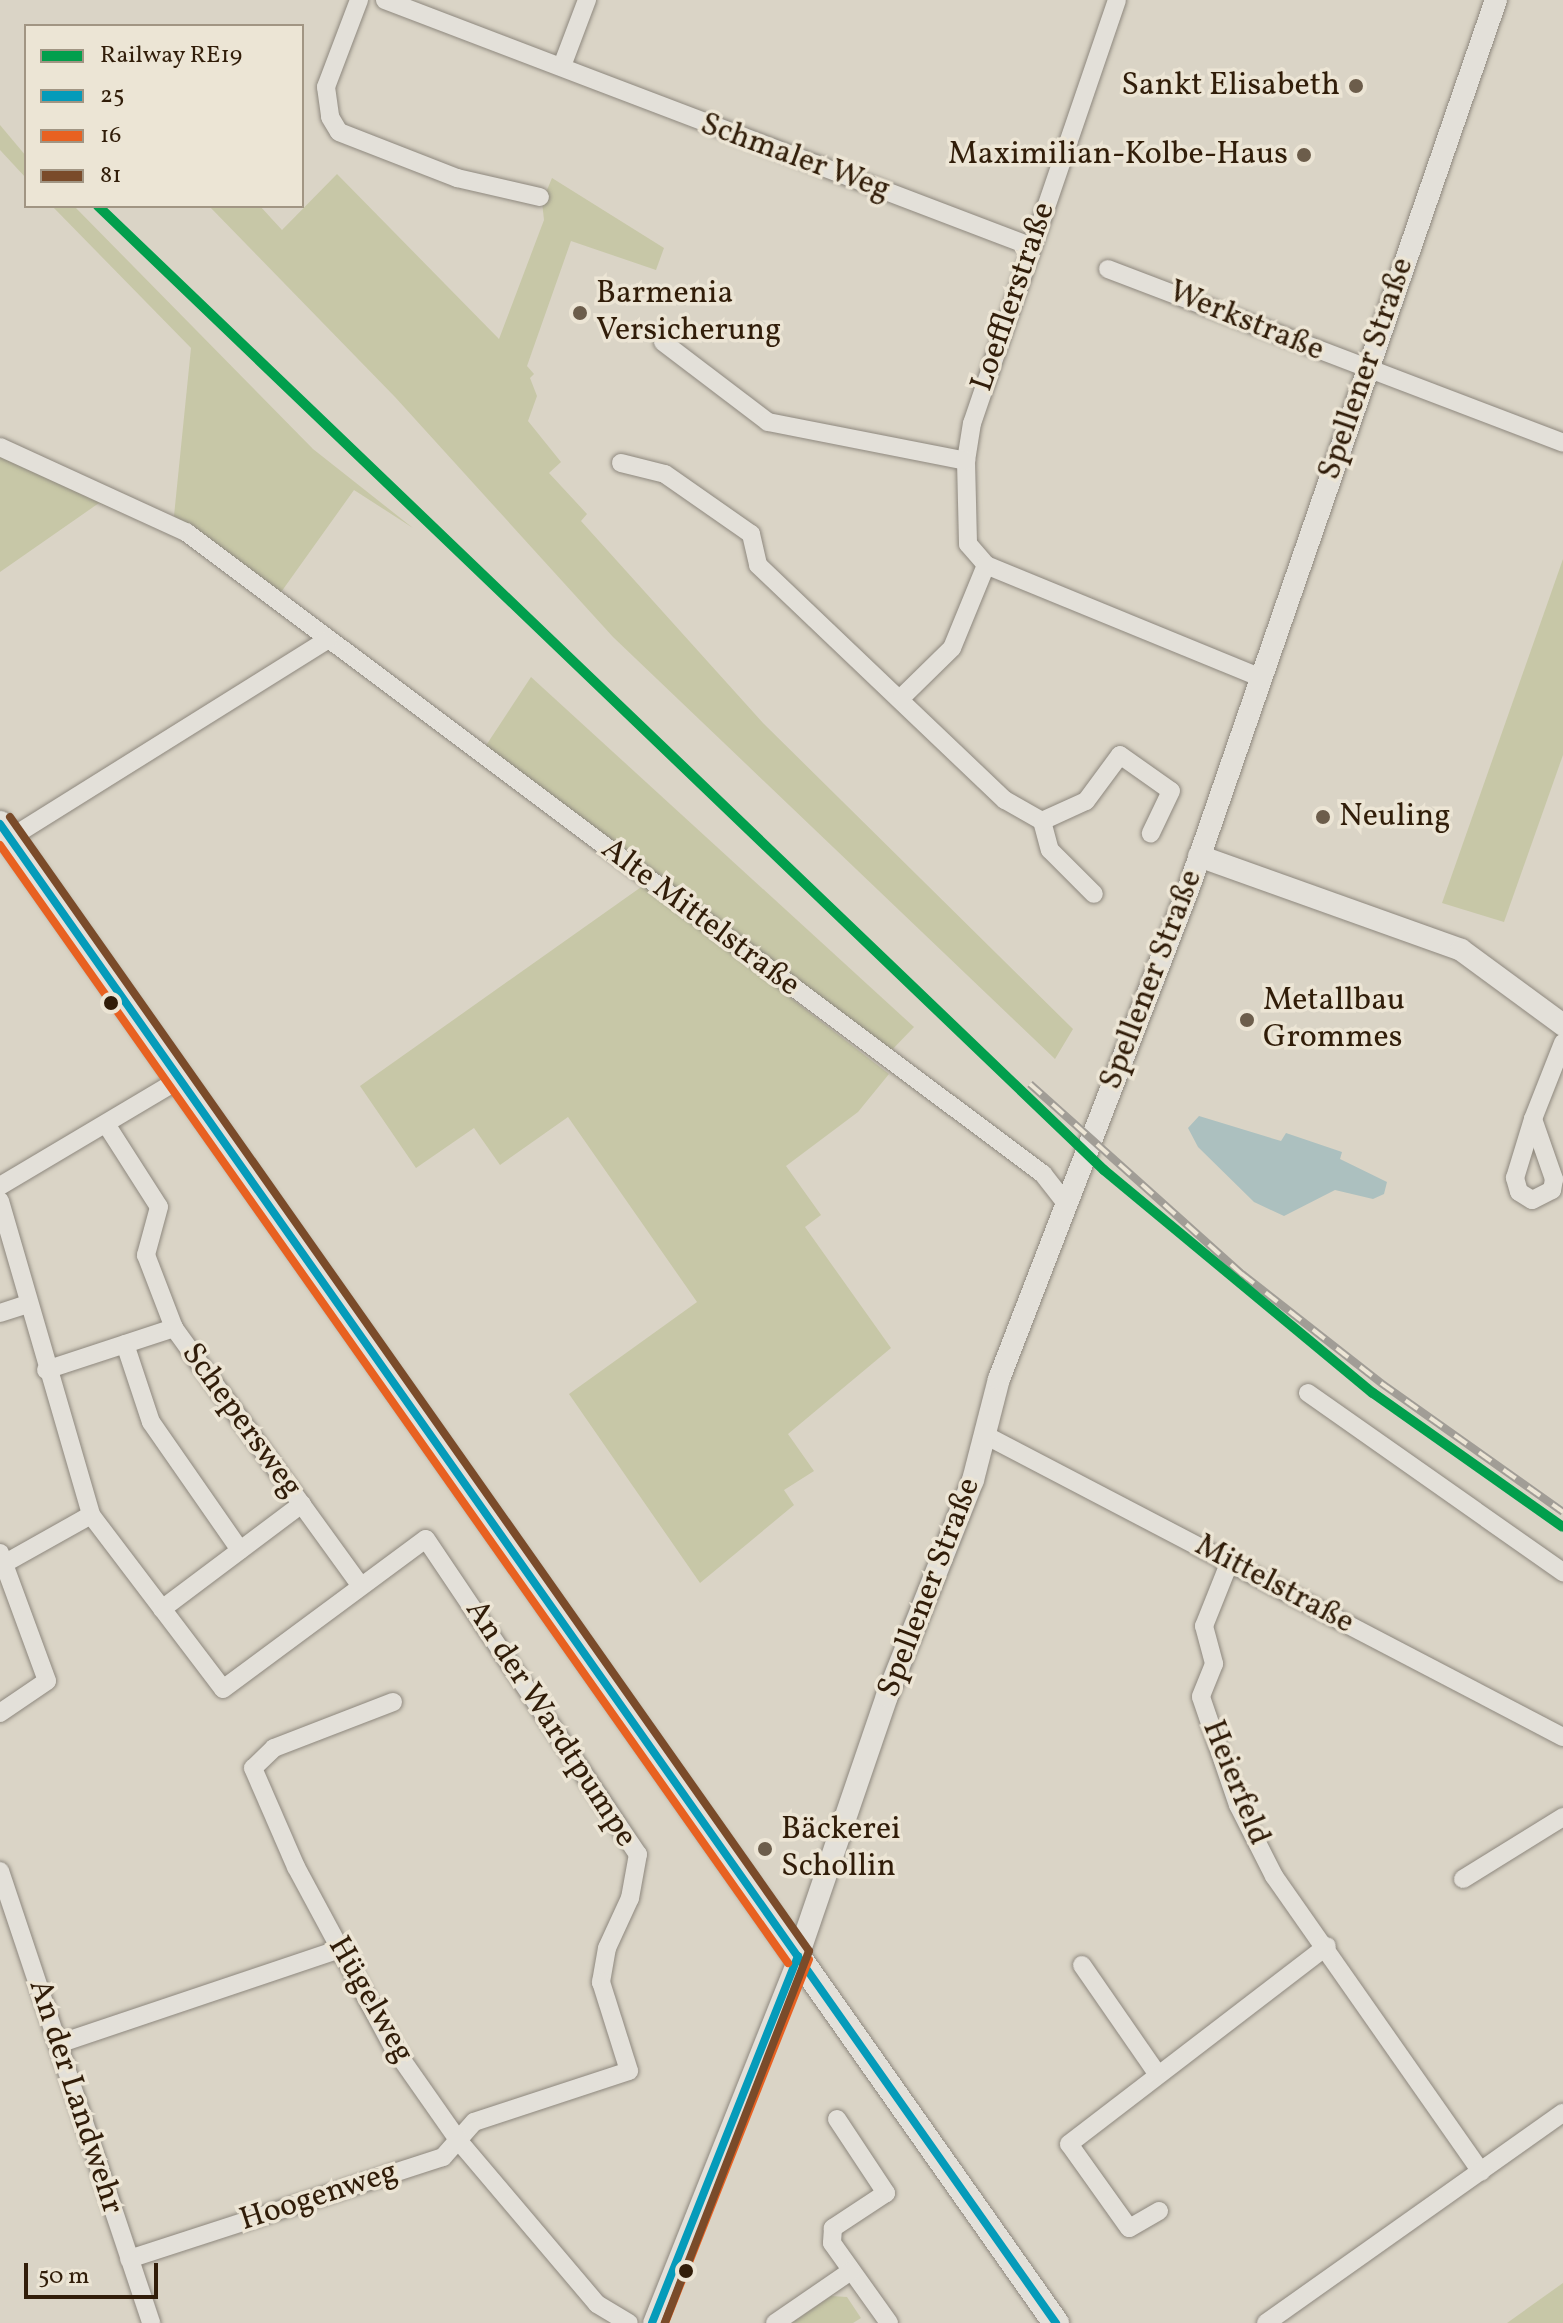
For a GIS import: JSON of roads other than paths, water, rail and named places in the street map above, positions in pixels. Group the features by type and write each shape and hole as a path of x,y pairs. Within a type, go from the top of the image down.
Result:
{"main road":[{"path":"5,831 177,1081 1056,2323"}],"street":[{"path":"359,0 326,87 330,117 339,132 457,178 540,197"},
{"name":"Schmaler Weg","path":"385,0 1030,246"},
{"path":"562,66 587,0"},
{"name":"Loefflerstraße","path":"986,565 968,544 966,461 972,423 1030,246 1117,0"},
{"name":"Spellener Straße","path":"798,1956 985,1435 999,1379 1199,856 1496,0"},
{"name":"Werkstraße","path":"1108,269 1365,371 1563,443"},
{"path":"663,342 768,422 966,461"},
{"name":"Alte Mittelstraße","path":"0,447 186,532 1043,1174 1066,1203"},
{"path":"621,463 665,474 751,534 758,565 902,697 1005,800 1042,821 1050,850 1094,894"},
{"path":"902,697 952,648 986,565 1262,678"},
{"path":"5,831 328,639"},
{"path":"1042,821 1086,801 1120,755 1171,791 1151,833"},
{"path":"1199,856 1461,950 1563,1025"},
{"path":"1533,1119 1563,1043"},
{"path":"0,1186 177,1081"},
{"path":"106,1124 159,1207 146,1255 174,1328"},
{"path":"0,1201 46,1370 91,1515 162,1609 302,1504"},
{"path":"0,1313 27,1304"},
{"name":"Schepersweg","path":"46,1370 174,1328 359,1584"},
{"path":"125,1344 151,1422 240,1550"},
{"path":"1308,1393 1563,1572"},
{"name":"Mittelstraße","path":"985,1435 1563,1737"},
{"path":"0,1713 47,1681 1,1561 91,1515"},
{"name":"An der Wardtpumpe","path":"162,1609 223,1689 359,1584 426,1539 638,1854 630,1898 607,1948 601,1982 629,2071 474,2122 458,2140"},
{"name":"Heierfeld","path":"1230,1561 1204,1626 1214,1664 1201,1697 1238,1805 1274,1876 1327,1946 1481,2172"},
{"name":"Hügelweg","path":"393,1702 274,1748 253,1768 296,1867 393,2047 458,2140 597,2304 629,2323"},
{"path":"1463,1879 1563,1817"},
{"name":"An der Landwehr","path":"0,1871 151,2323"},
{"path":"1159,2211 1129,2228 1069,2144 1156,2072 1327,1946"},
{"path":"58,2044 340,1949"},
{"path":"652,2323 798,1956"},
{"path":"1082,1965 1156,2072"},
{"path":"1266,2323 1563,2113"},
{"path":"837,2119 886,2193 833,2228 832,2243 889,2323"},
{"name":"Hoogenweg","path":"129,2259 443,2157 458,2140"},
{"path":"775,2323 851,2271"}],"railway":[{"path":"1030,1084 1242,1274 1381,1383 1563,1512"}],"rail line":[{"name":"RE19","path":"100,208 1104,1170 1373,1393 1563,1527"}],"place":[{"name":"Sankt Elisabeth","path":"1356,86"},
{"name":"Maximilian-Kolbe-Haus","path":"1304,155"},
{"name":"Barmenia Versicherung","path":"580,313"},
{"name":"Neuling","path":"1323,817"},
{"name":"Metallbau Grommes","path":"1247,1020"},
{"name":"Bäckerei Schollin","path":"765,1849"}]}
